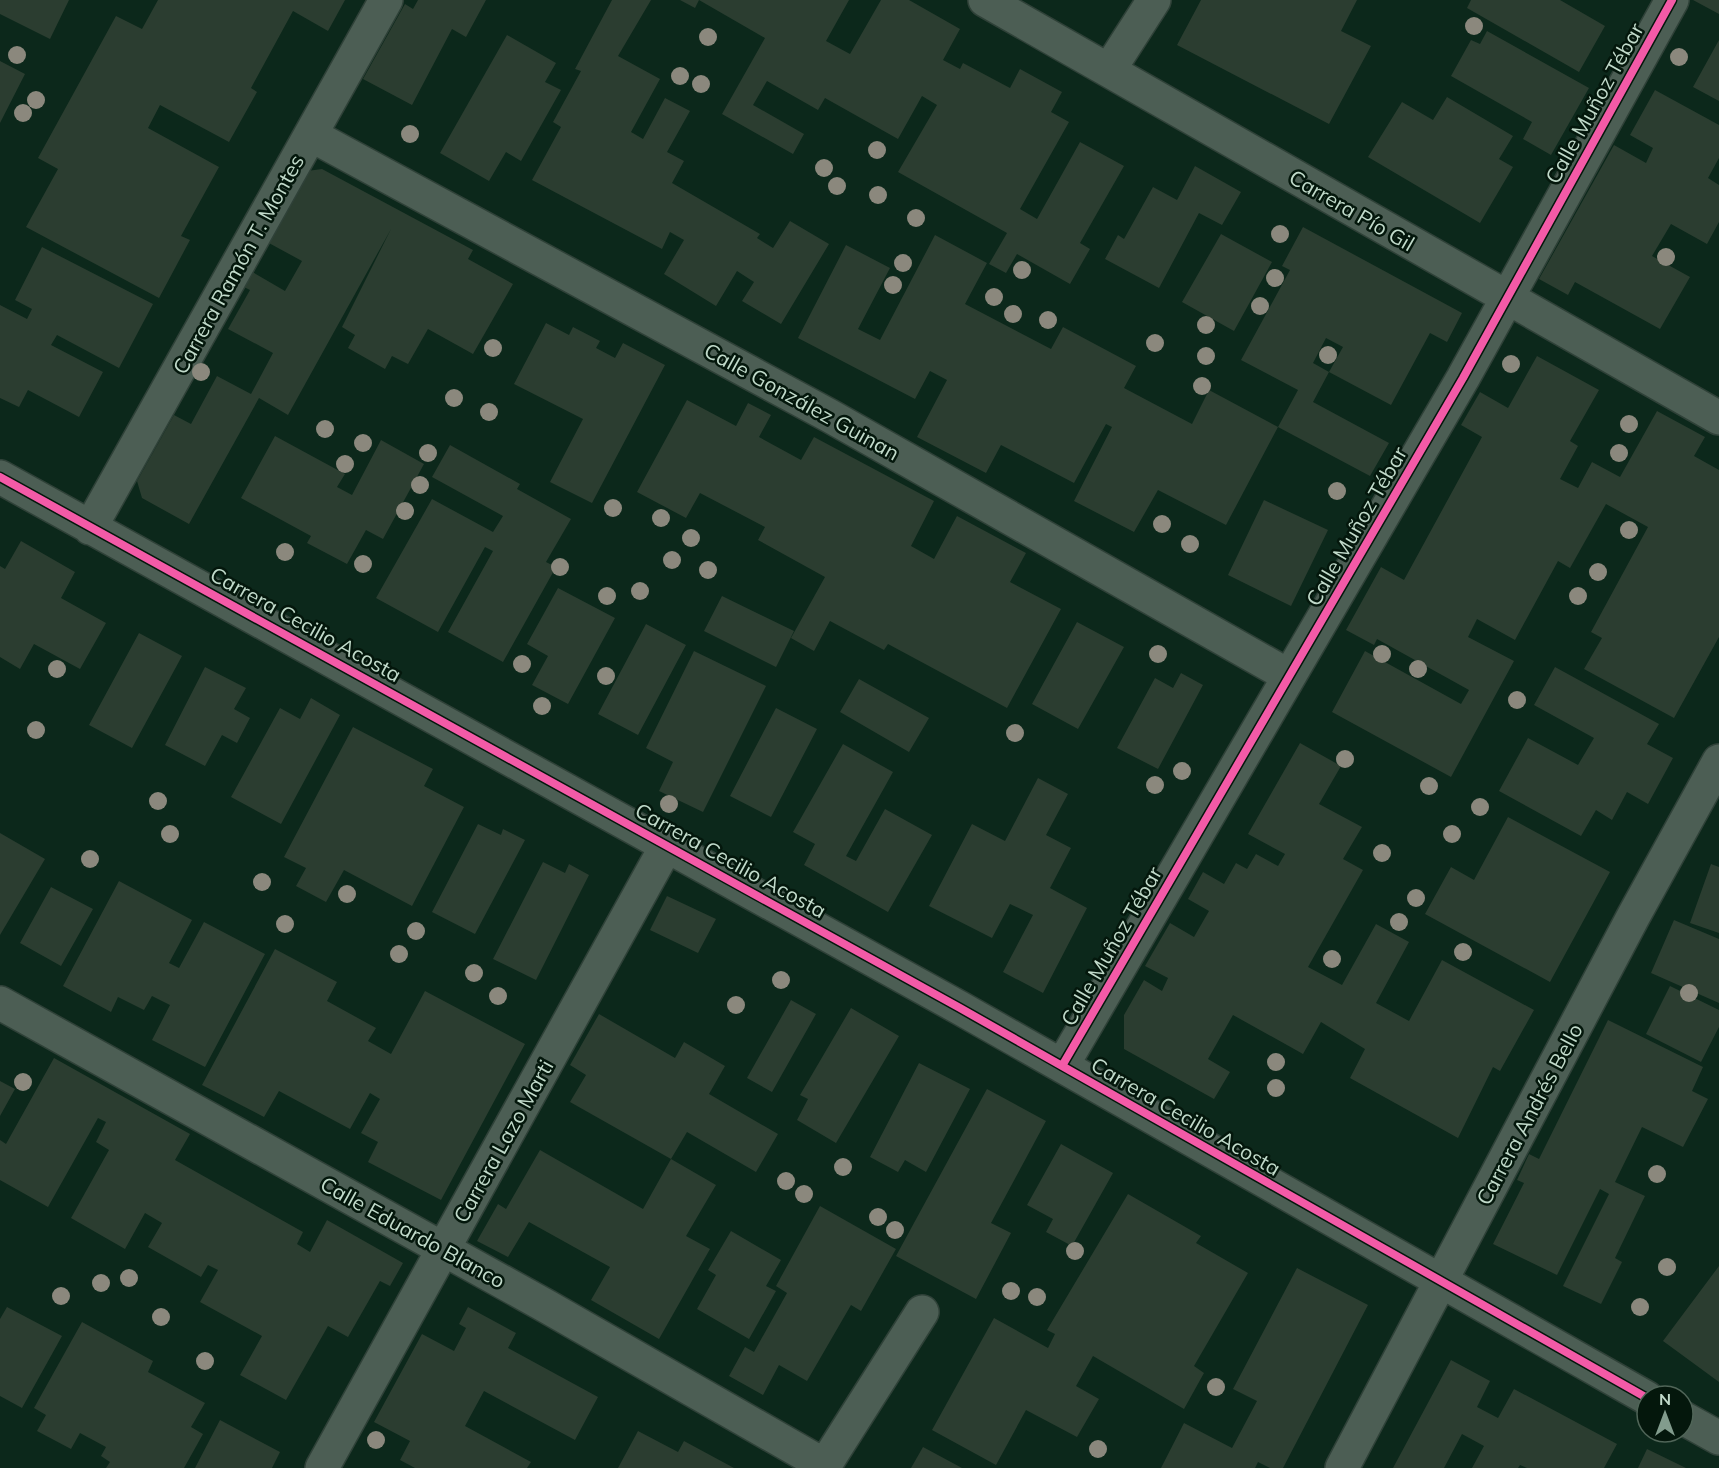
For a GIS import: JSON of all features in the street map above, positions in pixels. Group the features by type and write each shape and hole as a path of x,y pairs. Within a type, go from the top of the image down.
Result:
{"street":[{"name":"Carrera Ramón T. Montes","path":"90,528 386,0"},
{"name":"Carrera Pío Gil","path":"986,0 1506,299 1719,418"},
{"path":"1109,70 1154,0"},
{"name":"Calle Muñoz Tébar","path":"1062,1066 1506,299 1672,0"},
{"name":"Calle González Guinan","path":"311,135 830,416 1289,676"},
{"name":"Carrera Cecilio Acosta","path":"0,477 667,845 1635,1391"},
{"name":"Carrera Andrés Bello","path":"1342,1468 1628,927 1719,761"},
{"name":"Carrera Lazo Marti","path":"322,1468 667,845"},
{"name":"Calle Eduardo Blanco","path":"0,1003 443,1249 823,1467"},
{"path":"823,1467 922,1312"},
{"path":"1695,1425 1719,1438"}],"building":[{"path":"0,0 69,0 50,39 0,14"},
{"path":"158,0 345,0 328,31 293,11 251,88 257,92 229,142 160,105 148,128 219,167 181,236 190,240 159,298 26,227 58,169 38,158 116,16 142,29"},
{"path":"418,0 486,0 466,37 452,29 412,105 363,79 405,4 413,9"},
{"path":"612,0 651,0 618,56 660,79 631,132 643,139 665,98 690,111 667,152 684,161 672,183 760,234 757,238 773,248 790,221 829,244 781,324 742,301 754,282 737,271 716,306 664,274 684,240 670,232 662,249 532,180 561,127 553,122 581,71 575,69"},
{"path":"680,0 699,0 695,8"},
{"path":"699,0 849,0 826,41 850,54 881,0 909,0 960,29 943,60 960,69 963,63 1010,88 1020,69 1062,92 1051,112 1069,122 1020,209 1037,219 1080,142 1124,166 1080,243 1090,249 1070,284 1017,254 1006,273 989,264 1007,233 898,172 937,105 922,96 898,139 825,98 818,110 767,81 753,105 804,134 793,154 722,114 765,38"},
{"path":"1201,0 1357,0 1341,31 1371,46 1329,124 1177,45"},
{"path":"1471,0 1560,0 1605,26 1579,72 1467,8"},
{"path":"1693,0 1719,0 1719,14"},
{"path":"1487,31 1589,88 1551,155 1523,139 1532,122 1451,76 1471,40 1480,44"},
{"path":"507,35 556,63 545,82 561,90 521,161 506,152 489,181 440,153"},
{"path":"1719,40 1719,101 1693,87"},
{"path":"0,61 25,74 0,123"},
{"path":"1655,90 1719,125 1719,158 1708,178 1719,185 1719,222 1707,244 1671,224 1652,256 1690,277 1660,329 1575,282 1568,295 1539,279 1614,145 1646,163 1653,148 1630,135"},
{"path":"1447,97 1513,136 1499,159 1513,167 1480,223 1368,157 1402,102 1433,120"},
{"path":"1195,166 1241,192 1222,225 1199,213 1159,288 1105,259 1118,235 1124,239 1153,187 1177,200"},
{"path":"322,169 473,250 468,259 513,284 473,354 428,329 408,364 392,356 385,369 348,348 355,335 342,327 391,229 288,415 259,398 189,524 142,498 137,481 174,415 191,424 217,376 251,394 273,353 228,329 250,290 240,285 249,270 285,291 302,261 267,242 307,171"},
{"path":"1303,227 1462,313 1447,342 1430,333 1391,405 1329,372 1313,402 1389,443 1370,476 1278,427 1298,390 1241,360 1290,270 1282,266","holes":["1326,338 1343,347 1329,372 1313,363"]},
{"path":"1221,234 1272,262 1234,331 1182,302"},
{"path":"935,235 987,263 965,304 1051,349 1063,327 1136,366 1124,388 1192,424 1209,390 1278,427 1226,525 1158,490 1134,532 1074,501 1112,427 1106,424 1074,483 1001,445 986,473 917,437 947,380 930,371 915,399 798,338 846,245 890,268 858,329 880,340"},
{"path":"42,247 153,304 119,368 57,335 51,345 103,372 79,417 28,390 19,407 0,398 0,305 27,319 32,309 15,300"},
{"path":"546,323 569,335 573,327 600,341 596,348 615,358 623,343 665,365 592,503 550,482 583,419 514,384"},
{"path":"1537,356 1599,390 1570,441 1578,446 1560,479 1578,488 1592,462 1620,477 1657,411 1705,437 1694,456 1719,470 1719,637 1674,718 1584,669 1602,638 1591,632 1648,527 1606,504 1570,568 1558,561 1515,640 1477,619 1468,637 1514,661 1451,777 1332,712 1365,651 1461,704 1469,690 1377,639 1374,645 1346,630 1381,567 1404,580 1482,437 1461,425 1480,392 1508,408"},
{"path":"687,400 736,426 748,403 771,415 759,437 801,460 814,437 934,501 911,546 934,559 957,516 1026,553 1010,582 1061,609 1007,708 888,644 884,650 830,621 814,651 791,638 825,577 758,540 765,527 700,493 686,518 637,492"},
{"path":"275,436 345,474 337,487 352,495 381,440 424,464 383,539 366,530 347,564 307,543 311,536 241,498"},
{"path":"450,445 520,484 517,489 571,519 546,562 556,567 503,662 448,632 493,551 485,547 438,632 376,598 432,499 493,532 503,516 432,477"},
{"path":"1264,500 1328,530 1291,606 1228,575"},
{"path":"21,541 75,572 61,598 106,623 80,669 34,644 20,669 0,657 0,566 5,569"},
{"path":"558,588 615,618 568,704 532,685 548,656 527,644"},
{"path":"722,596 794,631 776,667 704,631"},
{"path":"1077,622 1124,647 1078,729 1032,704"},
{"path":"646,624 686,645 638,735 598,714"},
{"path":"139,633 182,656 132,748 89,725"},
{"path":"694,651 766,686 703,812 659,791 673,762 646,748"},
{"path":"205,667 246,688 234,709 250,718 237,743 222,735 205,766 165,745"},
{"path":"1555,667 1659,724 1647,744 1673,758 1648,804 1627,792 1612,820 1596,810 1581,836 1499,791 1528,738 1578,765 1594,738 1534,705"},
{"path":"1181,673 1203,685 1158,769 1117,748 1155,678 1173,688"},
{"path":"859,679 929,718 909,752 840,712"},
{"path":"311,698 340,715 281,824 231,797 280,708 300,719"},
{"path":"776,708 817,729 771,817 730,796"},
{"path":"353,727 433,769 424,786 464,807 412,906 344,870 326,902 296,886 306,868 284,857"},
{"path":"1300,743 1341,766 1319,804 1362,827 1343,859 1363,870 1308,967 1342,985 1376,924 1409,942 1376,1003 1409,1021 1442,960 1534,1010 1500,1071 1493,1067 1458,1138 1350,1078 1365,1049 1321,1022 1303,1054 1233,1015 1208,1059 1230,1072 1214,1099 1124,1049 1124,1015 1144,980 1162,991 1168,978 1145,966 1170,923 1194,937 1209,911 1188,899 1203,872 1224,884 1236,863 1247,869 1256,854 1278,866 1285,854 1248,834"},
{"path":"843,744 893,772 846,856 856,861 885,809 932,835 888,912 804,865 815,844 793,832"},
{"path":"1038,778 1068,794 1046,835 1071,848 1050,888 1087,908 1043,993 1003,972 1033,915 1010,904 992,938 929,906 972,824 1005,841"},
{"path":"1508,817 1610,872 1550,982 1425,914 1451,867 1474,880"},
{"path":"478,824 501,835 503,829 525,840 475,934 432,912"},
{"path":"0,833 45,859 0,935"},
{"path":"543,862 565,873 569,864 589,875 536,980 493,959"},
{"path":"1711,864 1719,867 1719,933 1690,923"},
{"path":"119,881 192,920 169,963 179,968 204,922 265,954 205,1067 152,1040 170,1005 152,996 144,1010 118,997 111,1012 63,986"},
{"path":"51,887 93,909 61,966 20,943"},
{"path":"667,896 716,919 698,953 650,930"},
{"path":"1674,920 1719,939 1719,1003 1651,973"},
{"path":"275,949 337,982 327,1001 376,1028 368,1041 391,1054 425,991 525,1044 441,1200 368,1162 378,1142 361,1133 380,1099 370,1093 350,1129 279,1091 264,1117 202,1085"},
{"path":"1670,986 1719,1010 1719,1027 1701,1062 1646,1034"},
{"path":"791,1000 816,1014 772,1092 747,1078"},
{"path":"851,1008 899,1036 836,1143 797,1120 808,1099 800,1095"},
{"path":"599,1014 675,1058 684,1042 725,1066 709,1094 778,1134 756,1172 687,1132 671,1159 570,1102 586,1075 570,1065"},
{"path":"1608,1020 1703,1067 1692,1091 1708,1099 1683,1147 1642,1127 1615,1182 1645,1196 1615,1258 1622,1262 1601,1304 1563,1286 1609,1194 1600,1189 1557,1275 1493,1244 1524,1183 1517,1180 1529,1154 1539,1159"},
{"path":"54,1058 190,1134 175,1160 303,1232 297,1244 310,1252 327,1220 403,1263 390,1286 380,1281 348,1337 328,1326 286,1400 240,1375 262,1336 200,1302 218,1270 208,1265 201,1277 148,1247 162,1223 145,1213 125,1249 71,1218 109,1150 96,1142 106,1122 98,1118 48,1207 0,1180 0,1140 6,1144"},
{"path":"919,1063 970,1089 926,1172 905,1160 898,1172 870,1157"},
{"path":"0,1081 15,1089 0,1116"},
{"path":"987,1089 1046,1121 991,1223 1011,1233 976,1299 896,1256"},
{"path":"1061,1144 1113,1173 1072,1246 1046,1232 1053,1219 1027,1205"},
{"path":"540,1150 643,1209 671,1159 716,1185 686,1236 710,1249 659,1339 591,1300 610,1267 529,1222 508,1257 477,1241 498,1204 506,1209"},
{"path":"1128,1194 1201,1236 1196,1243 1248,1273 1194,1366 1204,1373 1184,1409 1093,1356 1076,1386 1099,1399 1077,1437 1026,1410 996,1465 932,1430 994,1318 1048,1348 1055,1334 1047,1330"},
{"path":"820,1206 896,1249 861,1311 851,1305 807,1381 779,1365 763,1395 729,1376 745,1347 754,1352 787,1293 776,1286"},
{"path":"731,1231 781,1260 766,1286 776,1291 749,1339 697,1309 716,1275 708,1270"},
{"path":"1719,1266 1719,1382 1663,1341"},
{"path":"1297,1268 1368,1305 1283,1468 1270,1468 1258,1462 1255,1468 1161,1468 1184,1423 1232,1448 1257,1401 1233,1389"},
{"path":"7,1307 62,1336 22,1408 0,1396 0,1319"},
{"path":"468,1307 516,1333 508,1348 598,1397 575,1440 484,1391 465,1426 531,1462 527,1468 415,1468 400,1460 410,1441 374,1422 422,1334 454,1351 466,1328 459,1324"},
{"path":"82,1322 153,1361 148,1372 205,1403 191,1427 203,1434 184,1468 106,1468 110,1462 101,1456 106,1447 80,1433 71,1449 37,1431 46,1415 34,1408"},
{"path":"1451,1360 1490,1381 1477,1407 1498,1418 1514,1389 1617,1444 1604,1468 1527,1468 1520,1465 1518,1468 1472,1468 1484,1446 1462,1434 1444,1468 1393,1468"},
{"path":"220,1420 280,1452 272,1468 195,1468"},
{"path":"638,1431 678,1452 684,1441 734,1468 618,1468"},
{"path":"923,1447 962,1468 911,1468"},
{"path":"1647,1449 1686,1468 1638,1468"}],"cycle path":[{"path":"1062,1066 1463,378 1672,0"},
{"path":"0,477 960,1008 1635,1391"}]}
